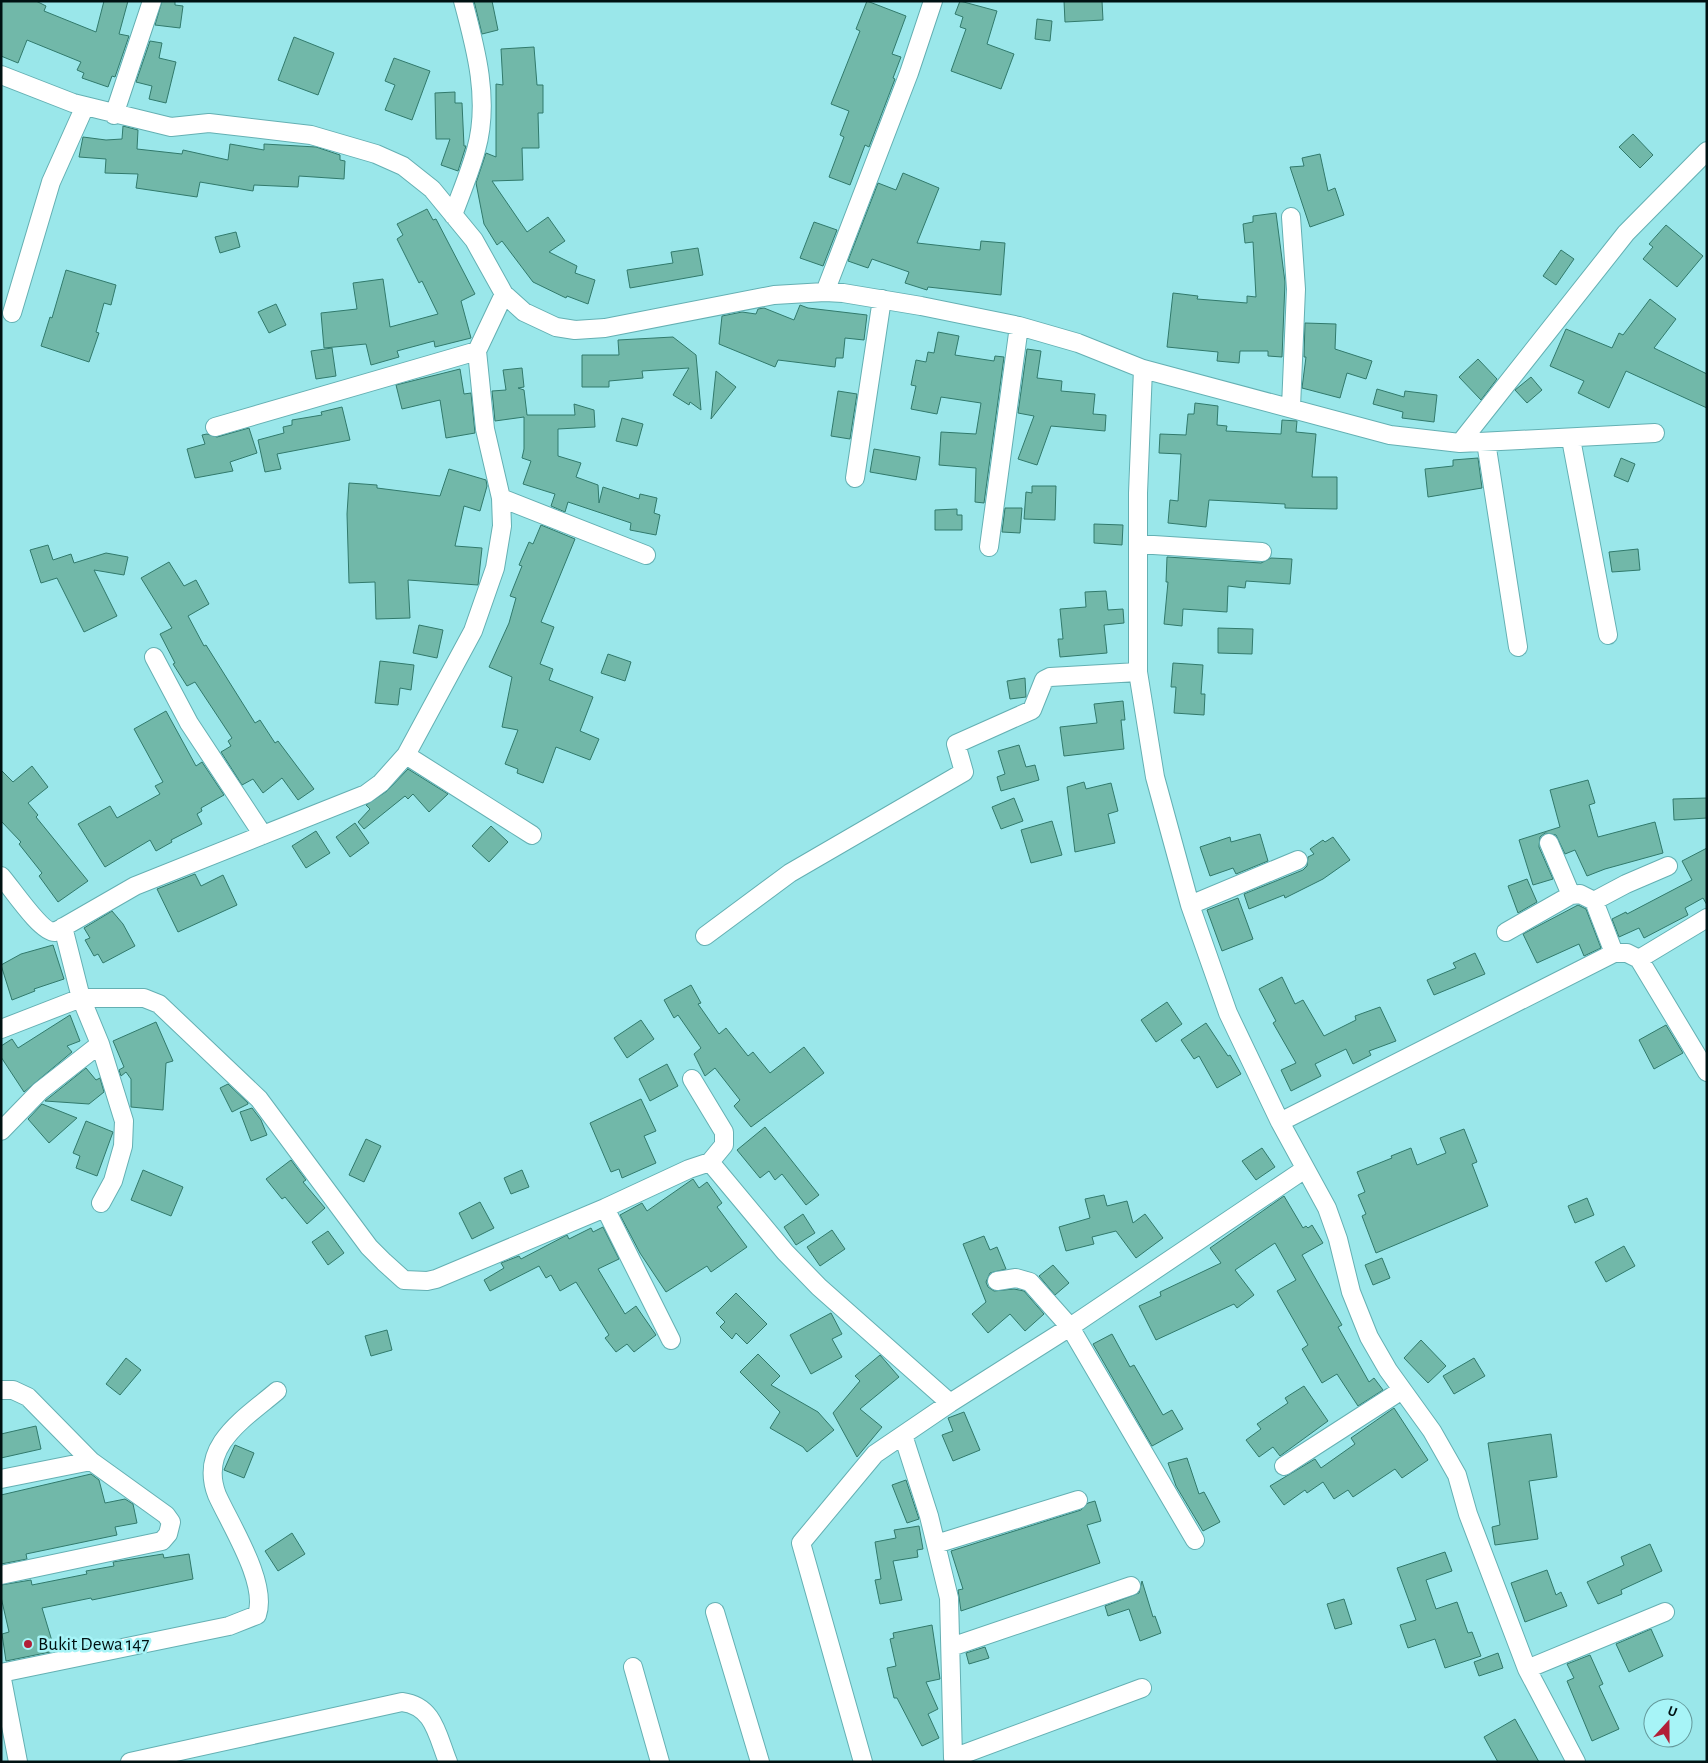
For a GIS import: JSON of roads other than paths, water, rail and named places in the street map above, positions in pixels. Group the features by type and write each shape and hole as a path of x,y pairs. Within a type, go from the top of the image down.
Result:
{"street":[{"path":"114,115 152,1"},
{"path":"453,215 477,149 483,107 477,57 463,1"},
{"path":"825,292 909,73 933,1"},
{"path":"1,75 114,115 171,127 209,123 311,135 376,154 403,166 432,189 474,240 504,294 524,312 541,322 556,327 575,330 605,328 774,295 825,292 882,299 1019,326 1078,343 1143,368 1390,434 1460,443 1571,439 1655,433"},
{"path":"12,314 51,182 85,106"},
{"path":"1460,443 1626,233 1707,151"},
{"path":"1291,217 1296,321 1291,407"},
{"path":"1,876 46,930 54,932 135,886 366,794 380,783 406,755 473,631 499,548 502,526 501,498 486,429 477,351 504,294"},
{"path":"855,478 882,299"},
{"path":"989,547 1019,326"},
{"path":"215,427 477,351"},
{"path":"1143,368 1138,544 1138,672 1156,777 1190,905 1228,1013 1280,1122 1327,1208 1359,1314 1388,1370 1428,1425 1457,1475 1468,1514 1527,1669 1576,1762"},
{"path":"1571,439 1608,636"},
{"path":"1486,442 1518,647"},
{"path":"501,498 646,554"},
{"path":"1138,544 1262,552"},
{"path":"154,656 189,723 263,834"},
{"path":"705,936 790,873 964,772 956,744 1032,710 1044,680 1138,672"},
{"path":"406,755 532,835"},
{"path":"1549,843 1571,895"},
{"path":"1190,905 1298,860"},
{"path":"1594,901 1626,884 1668,866"},
{"path":"1506,932 1571,895 1580,894 1594,901 1614,953"},
{"path":"1639,959 1707,918"},
{"path":"63,927 81,998 100,1044 124,1121 123,1146 113,1181 101,1203"},
{"path":"1280,1122 1465,1026 1614,953 1627,953 1639,959 1707,1072"},
{"path":"1,1029 81,998 144,998 159,1004 259,1099 369,1247 404,1280 427,1281 436,1279 605,1208 690,1168 710,1162 724,1145 724,1132 692,1079"},
{"path":"1,1131 40,1091 100,1044"},
{"path":"710,1162 784,1252 819,1287 950,1403"},
{"path":"863,1762 801,1543 875,1454 950,1403 1070,1327 1305,1169"},
{"path":"605,1208 671,1340"},
{"path":"997,1280 1016,1278 1030,1282 1070,1327 1195,1540"},
{"path":"1,1390 13,1390 28,1397 91,1461 166,1515 171,1522 168,1534 162,1541 1,1575"},
{"path":"1284,1466 1402,1390"},
{"path":"18,1762 1,1674 230,1626 257,1615 260,1602 258,1582 217,1495 212,1482 211,1468 216,1451 231,1430 277,1391"},
{"path":"903,1435 936,1544 949,1598 953,1758 1142,1688"},
{"path":"1,1479 91,1461"},
{"path":"936,1544 1078,1500"},
{"path":"950,1647 1132,1586"},
{"path":"715,1612 760,1762"},
{"path":"1527,1669 1664,1612"},
{"path":"633,1667 660,1762"},
{"path":"130,1762 402,1702 416,1704 426,1712 448,1762"}],"place":[{"name":"Bukit Dewa 147","path":"28,1644"}]}
